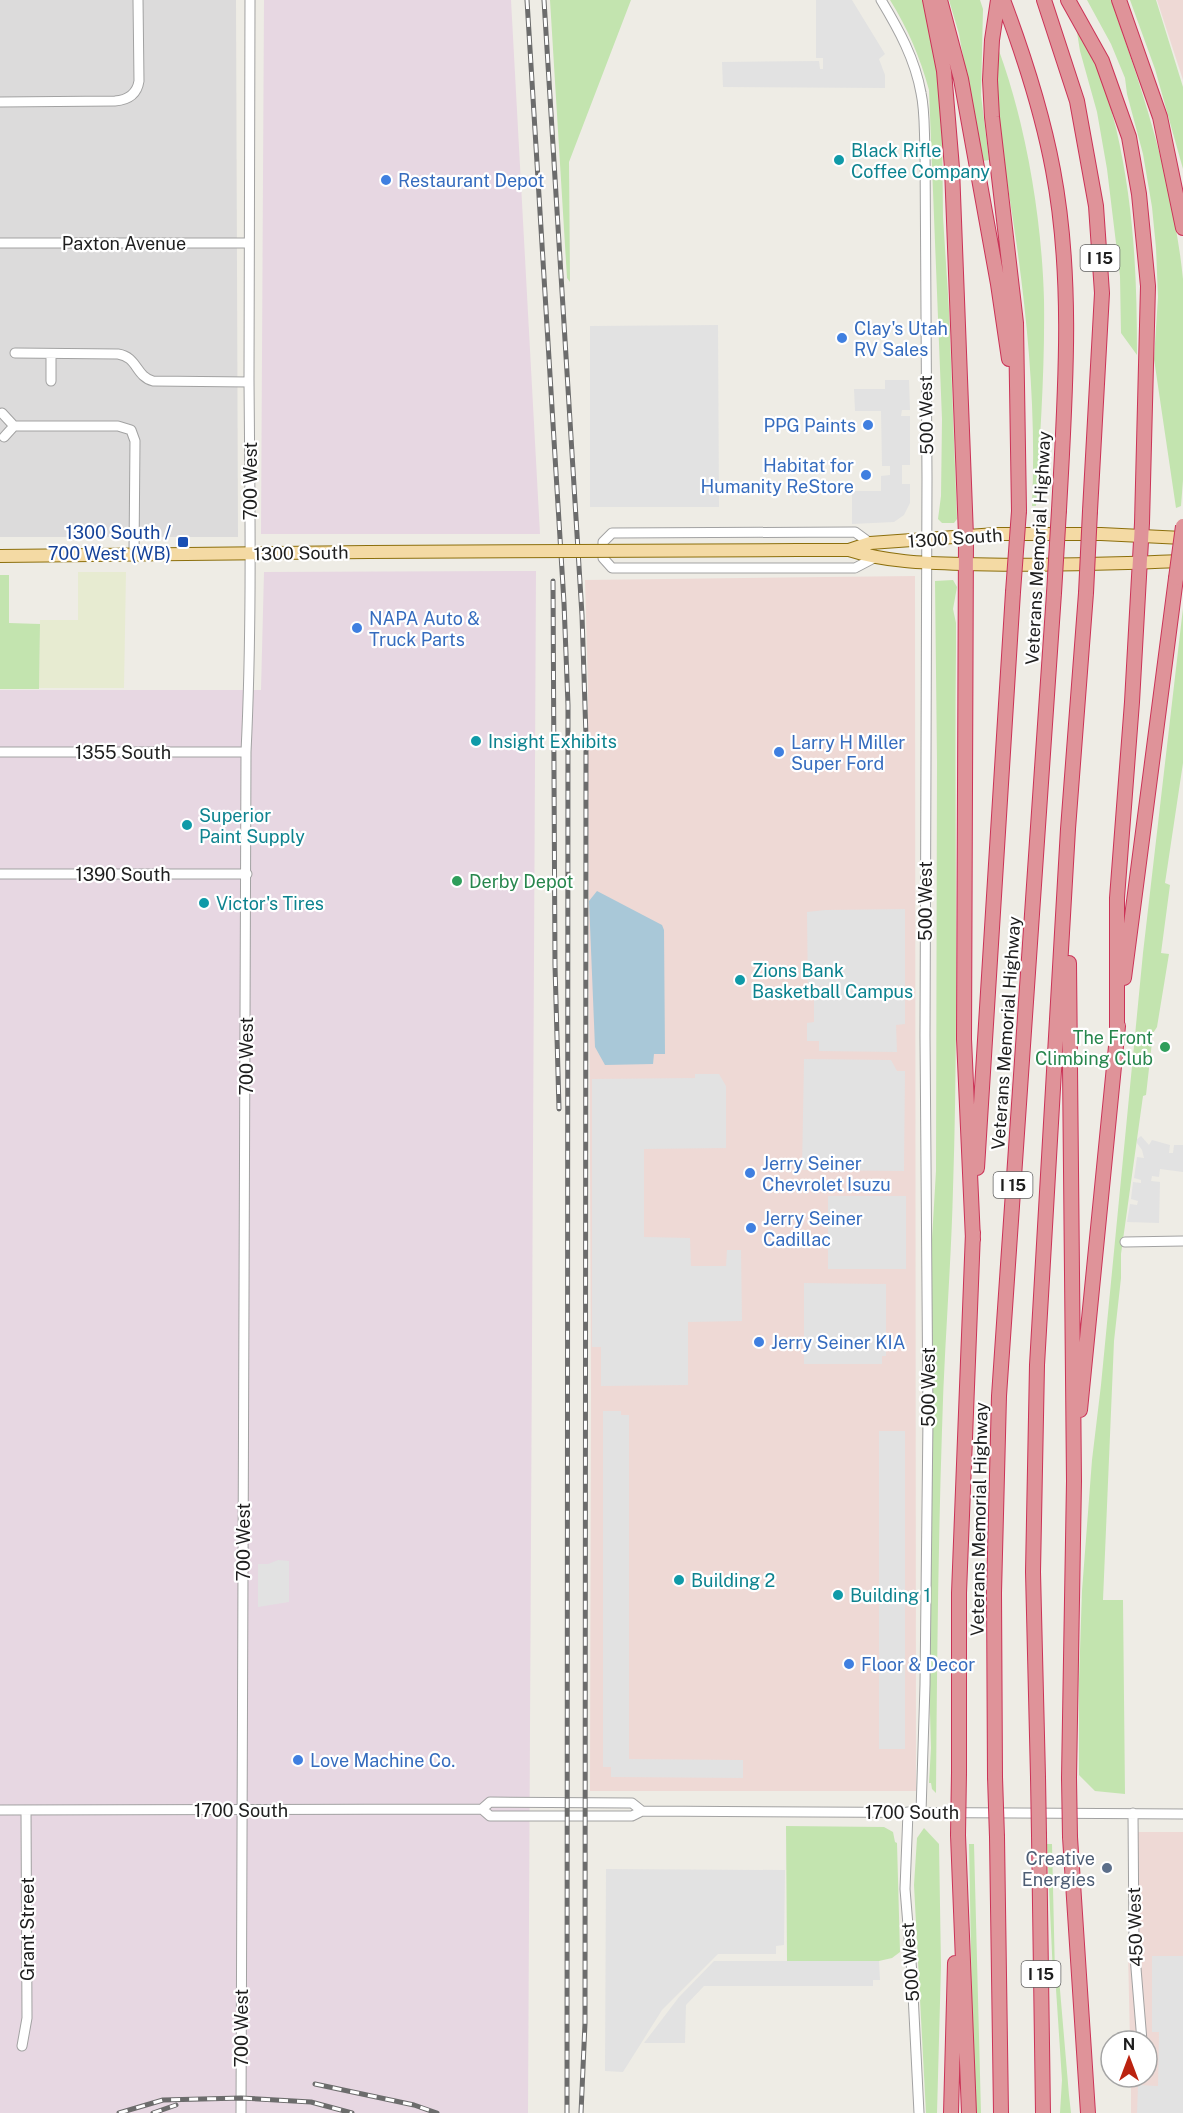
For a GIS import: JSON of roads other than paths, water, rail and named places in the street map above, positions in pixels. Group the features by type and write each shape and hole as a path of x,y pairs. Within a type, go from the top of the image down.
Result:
{"highway":[{"path":"930,0 944,71 952,168 966,536 964,1039 973,1240"},
{"path":"940,0 961,79 974,147 998,284 1018,429"},
{"path":"951,2113 959,1773 959,1593 973,1240 1019,511 1016,323 992,117 990,80 992,40 998,0"},
{"name":"Veterans Memorial Highway","path":"1001,2113 994,1593 999,1396 1054,593 1066,367 1063,254 1053,170 1029,72 1003,0"},
{"path":"1068,0 1102,61 1129,137 1139,194 1148,286 1141,537 1132,702 1117,898 1117,1034"},
{"path":"1119,0 1160,117 1183,228"},
{"name":"I 15","path":"1043,2113 1034,1572 1036,1365 1068,829 1086,593 1102,292 1096,206 1077,101 1047,6"},
{"path":"1074,1481 1117,1034 1183,526"},
{"path":"1068,829 1074,1481 1069,1778 1070,1837 1088,2113"},
{"path":"958,1835 969,2113"}],"main road":[{"name":"1300 South","path":"0,556 849,550 870,543 966,536 1101,534 1183,538"},
{"name":"1300 South","path":"849,550 873,558 966,564 1183,561"}],"street":[{"path":"0,102 115,101 131,96 137,89 139,81 138,0"},
{"name":"700 West","path":"241,2113 246,752 250,665 251,554 250,0"},
{"name":"500 West","path":"881,0 905,39 922,95 925,149 927,539 925,1048 928,1418 921,1812"},
{"name":"Paxton Avenue","path":"0,243 249,243"},
{"path":"15,353 123,355 131,358 144,377 153,381 249,382"},
{"path":"51,354 51,381"},
{"path":"2,413 14,426 118,426 131,430 135,441 134,555"},
{"path":"4,437 14,426"},
{"name":"1300 South","path":"870,543 855,532 612,533 603,542 603,558 612,568 855,568 873,558"},
{"name":"1355 South","path":"0,752 246,752"},
{"name":"1390 South","path":"0,874 247,874"},
{"path":"1125,1242 1183,1241"},
{"name":"1700 South","path":"0,1810 482,1809 490,1816 632,1816 642,1811 1183,1814"},
{"name":"Grant Street","path":"22,2046 27,2018 26,1810"},
{"name":"500 West","path":"908,1812 905,1889 919,2113"},
{"name":"450 West","path":"1133,1814 1134,1944 1141,2029"}],"water":[{"path":"597,891 662,925 664,930 665,1054 654,1054 653,1064 605,1065 595,1047 589,901"}],"railway":[{"path":"527,0 564,603 568,705 567,2113"},
{"path":"544,0 582,615 586,737 585,2023 581,2113"},
{"path":"553,581 555,965 559,1109"},
{"path":"315,2084 414,2105 437,2113"},
{"path":"119,2113 163,2100 241,2098 311,2102 352,2113"},
{"path":"153,2113 176,2105"}],"place":[{"name":"Black Rifle Coffee Company","path":"839,160"},
{"name":"Restaurant Depot","path":"386,180"},
{"name":"Clay's Utah RV Sales","path":"842,338"},
{"name":"PPG Paints","path":"868,425"},
{"name":"Habitat for Humanity ReStore","path":"866,475"},
{"name":"1300 South / 700 West (WB)","path":"183,542"},
{"name":"NAPA Auto & Truck Parts","path":"357,628"},
{"name":"Insight Exhibits","path":"476,741"},
{"name":"Larry H Miller Super Ford","path":"779,752"},
{"name":"Superior Paint Supply","path":"187,825"},
{"name":"Derby Depot","path":"457,881"},
{"name":"Victor's Tires","path":"204,903"},
{"name":"Zions Bank Basketball Campus","path":"740,980"},
{"name":"The Front Climbing Club","path":"1165,1047"},
{"name":"Jerry Seiner Chevrolet Isuzu","path":"750,1173"},
{"name":"Jerry Seiner Cadillac","path":"751,1228"},
{"name":"Jerry Seiner KIA","path":"759,1342"},
{"name":"Building 2","path":"679,1580"},
{"name":"Building 1","path":"838,1595"},
{"name":"Floor & Decor","path":"849,1664"},
{"name":"Love Machine Co.","path":"298,1760"},
{"name":"Creative Energies","path":"1107,1868"}]}
